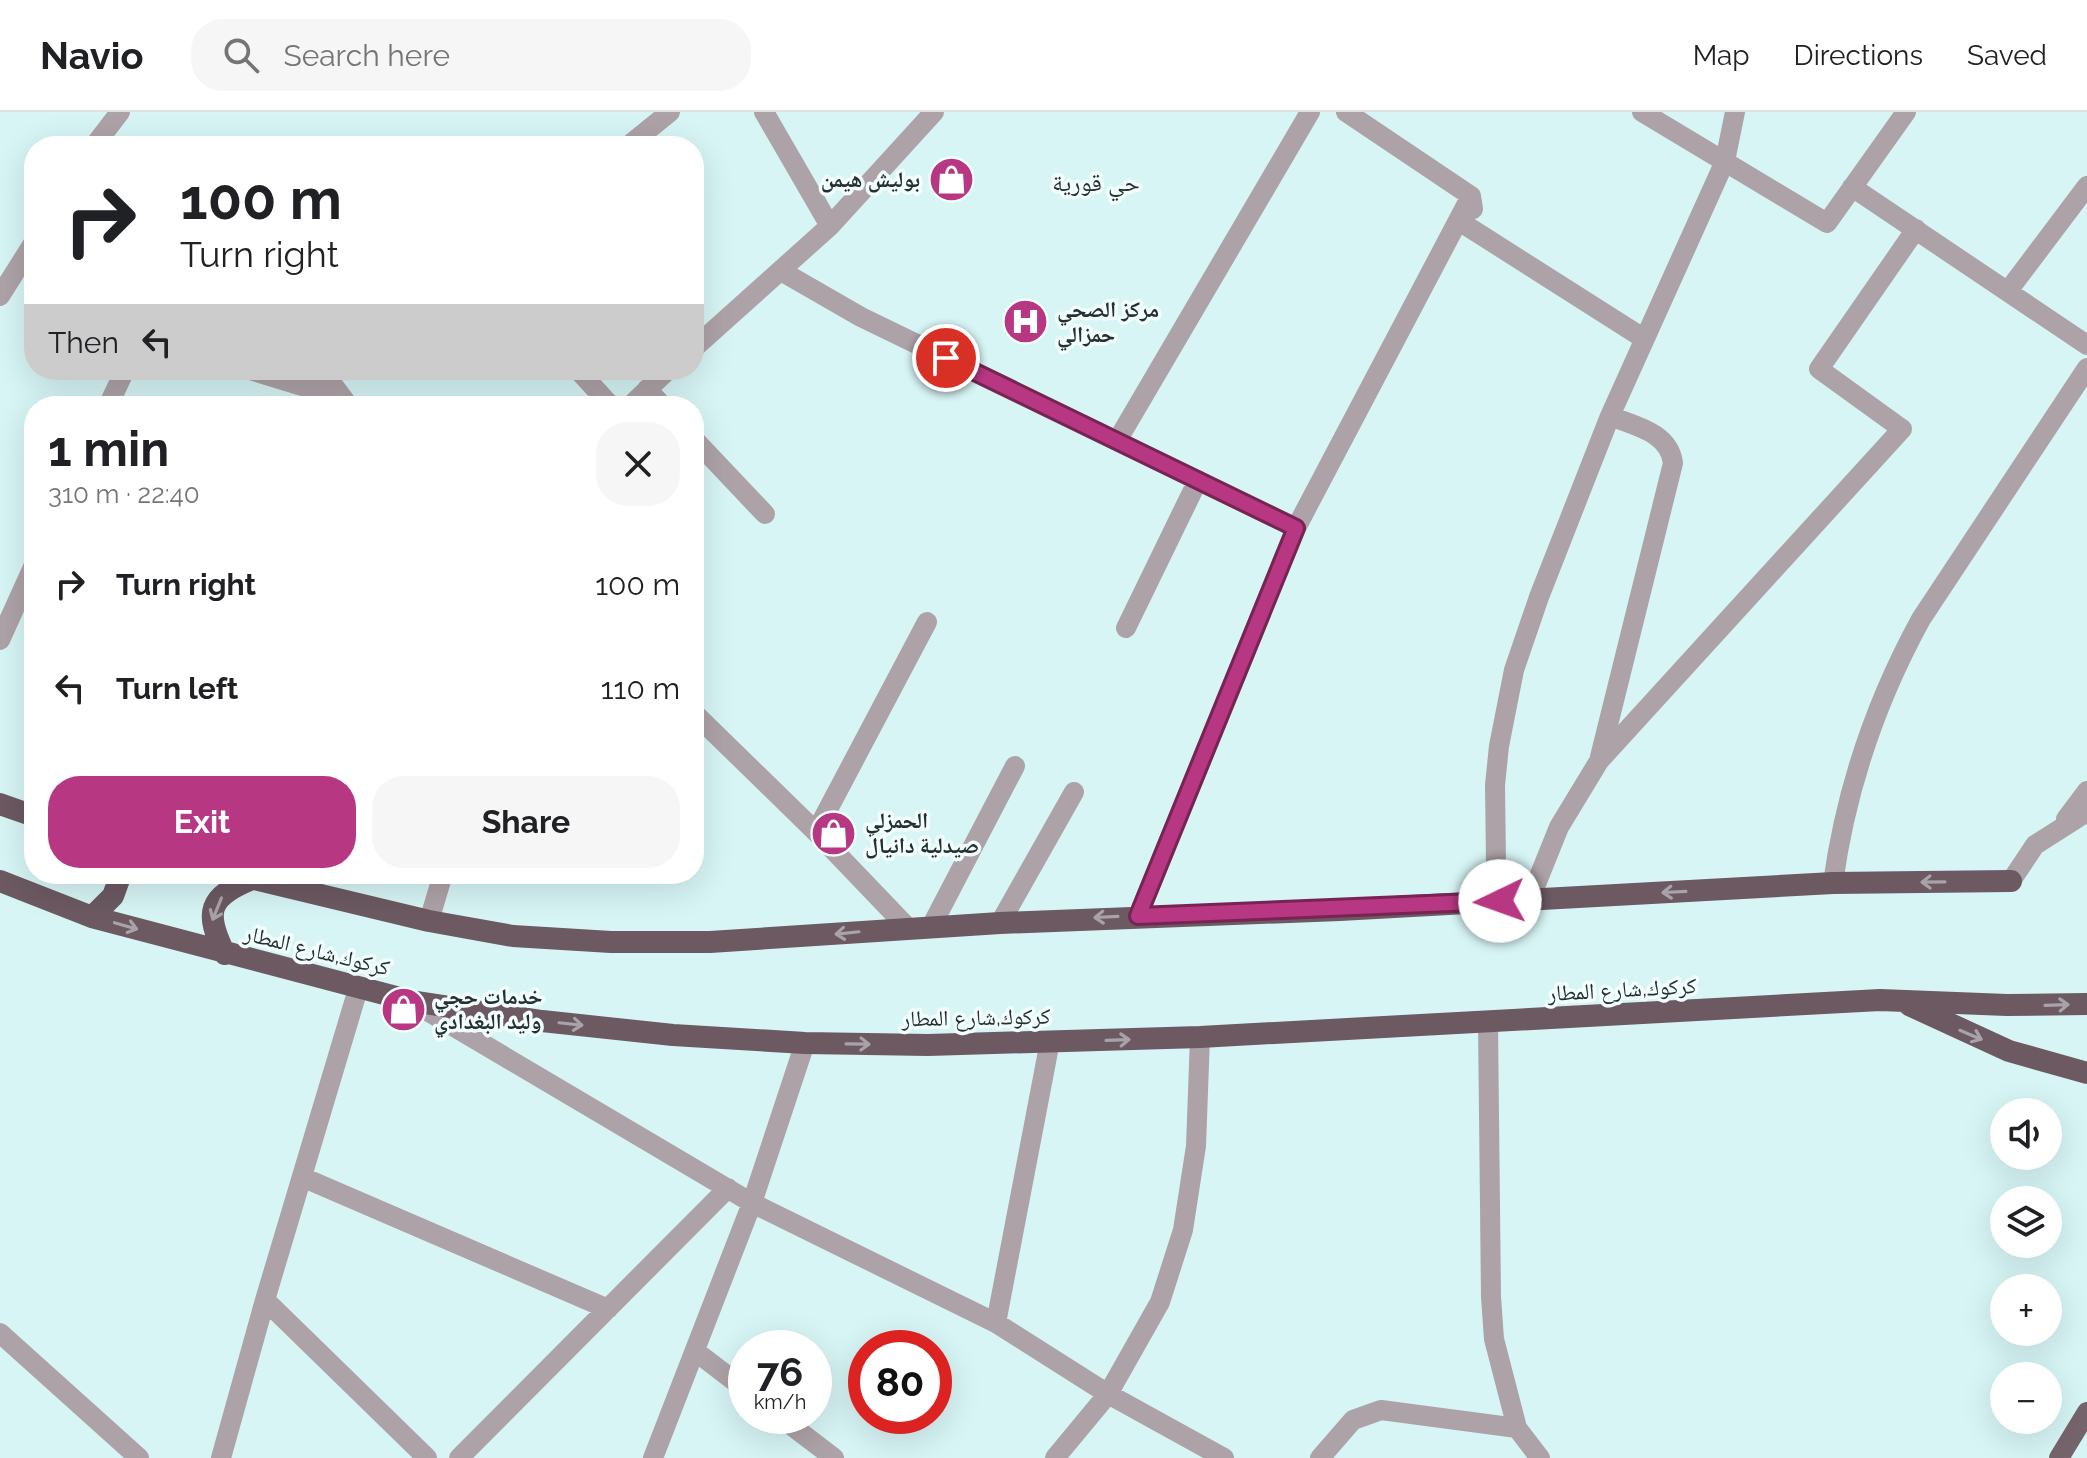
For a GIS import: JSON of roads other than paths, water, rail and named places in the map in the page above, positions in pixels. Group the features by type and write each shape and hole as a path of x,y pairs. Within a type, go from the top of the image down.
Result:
{"highway":[{"path":"0,804 24,812"},
{"name":"كركوك,شارع المطار","path":"0,881 92,917 411,1001 542,1021 644,1032 805,1043 928,1045 1200,1037 1901,1000 1972,1004 2087,1004"},
{"path":"275,884 429,921 513,936 611,942 780,939 907,927 1833,883 2011,881"},
{"path":"92,917 113,896 117,884"},
{"path":"225,954 211,926 214,907 233,884"},
{"path":"1901,1000 1984,1041 2087,1073"}],"main road":[{"path":"2059,1458 2087,1412"}],"street":[{"path":"105,136 120,112"},
{"path":"640,136 670,112"},
{"path":"764,112 830,226"},
{"path":"704,339 830,226 934,112"},
{"path":"1117,441 1310,112"},
{"path":"1346,112 1471,196 1478,233"},
{"path":"1642,112 1827,223 1906,112"},
{"path":"1500,901 1495,850 1495,785 1505,708 1526,633 1610,416 1725,161 1735,112"},
{"path":"2008,291 2087,186"},
{"path":"1852,187 2087,345"},
{"path":"1138,916 1296,528 1471,196"},
{"path":"1459,221 1643,338"},
{"path":"1530,899 1559,827 1599,761 1902,429 1819,369 1916,229"},
{"path":"0,296 24,258"},
{"path":"781,271 861,317 1296,528"},
{"path":"1833,883 1849,791 1879,702 1898,660 1921,619 2087,368"},
{"path":"280,380 328,396"},
{"path":"587,380 602,396"},
{"path":"640,396 657,380"},
{"path":"647,389 654,396"},
{"path":"1599,761 1673,463 1669,448 1658,436 1610,416"},
{"path":"704,450 765,514"},
{"path":"1126,628 1198,480"},
{"path":"0,640 24,587"},
{"path":"816,832 927,622"},
{"path":"704,723 816,832 907,927"},
{"path":"931,927 1015,766"},
{"path":"2061,826 2087,791"},
{"path":"1000,923 1074,792"},
{"path":"2011,881 2035,845 2087,812"},
{"path":"429,921 440,884"},
{"path":"221,1458 358,989"},
{"path":"411,1001 752,1203 996,1323 1108,1394 1224,1458"},
{"path":"1488,1022 1490,1285 1494,1339 1517,1428 1540,1458"},
{"path":"1055,1458 1108,1394 1160,1302 1183,1230 1196,1146 1200,1037"},
{"path":"996,1323 1050,1041"},
{"path":"653,1458 752,1203 805,1043"},
{"path":"302,1177 608,1309"},
{"path":"459,1458 728,1188"},
{"path":"265,1300 427,1458"},
{"path":"0,1333 139,1458"},
{"path":"695,1351 728,1376"},
{"path":"1320,1458 1353,1420 1381,1410 1517,1428"},
{"path":"803,1434 834,1458"}],"place":[{"name":"بوليش هيمن","path":"951,179"},
{"name":"مركز الصحي حمزالي","path":"1026,322"},
{"name":"الحمزلي صيدلية دانيال","path":"834,833"},
{"name":"خدمات حجي وليد البغدادي","path":"403,1009"}],"district":[{"name":"حي قورية","path":"1096,182"}]}
